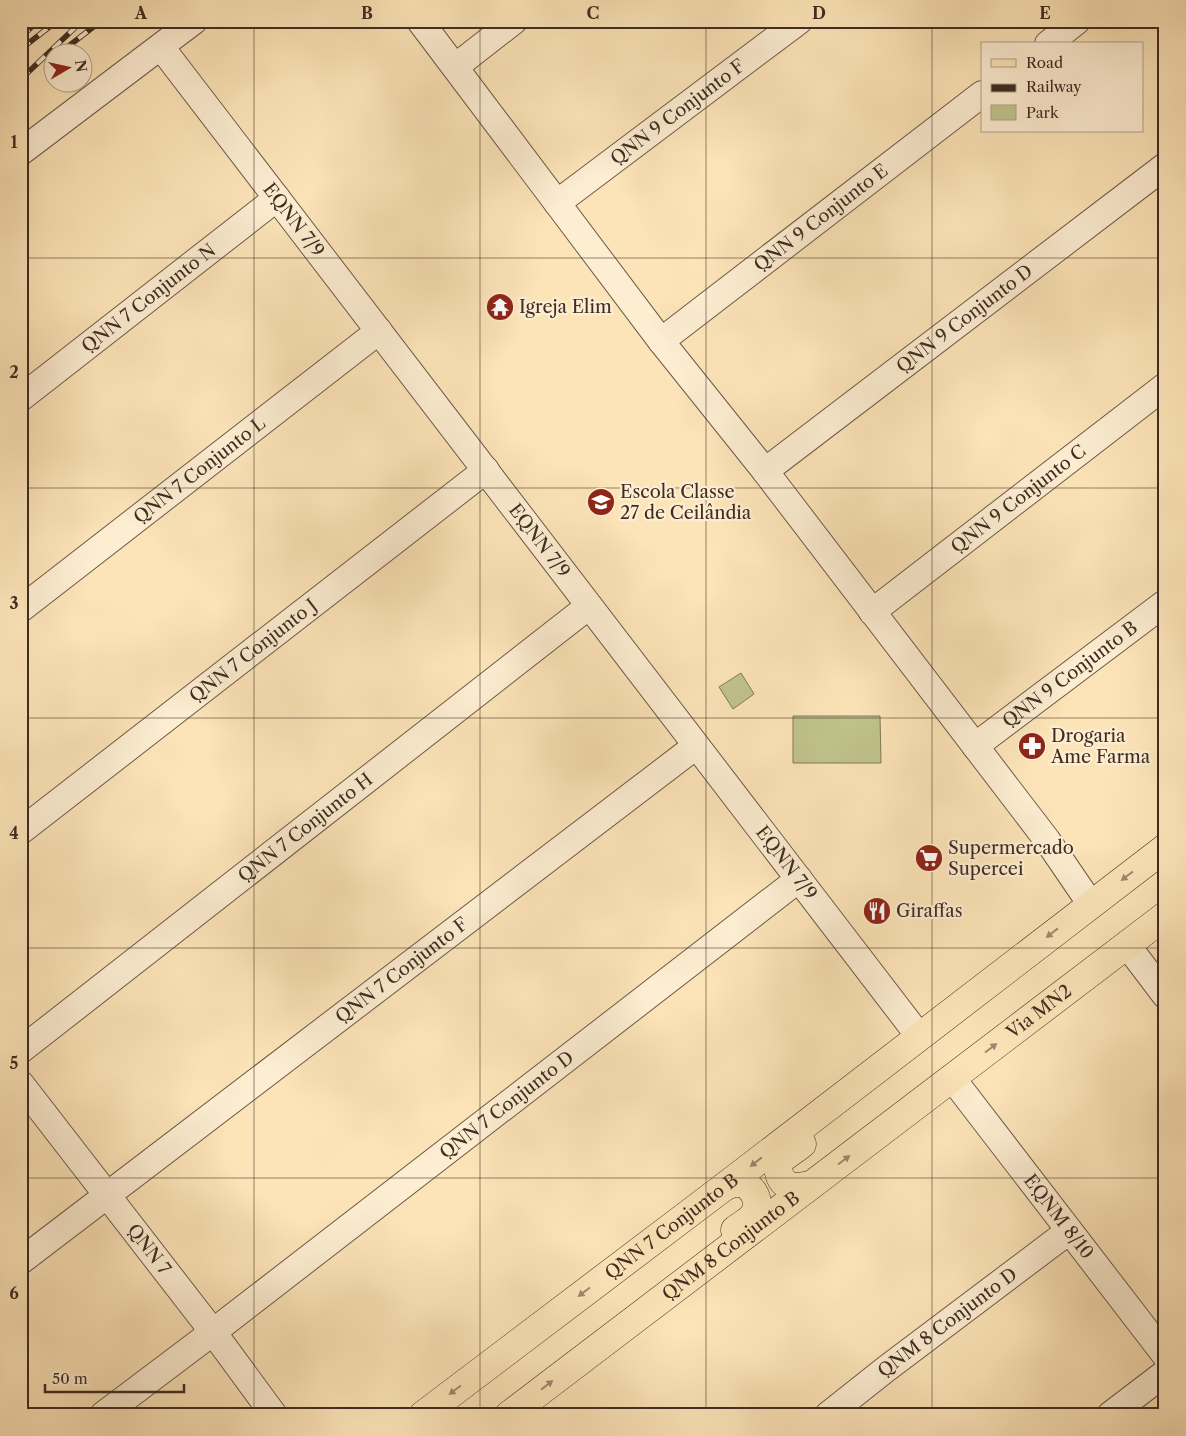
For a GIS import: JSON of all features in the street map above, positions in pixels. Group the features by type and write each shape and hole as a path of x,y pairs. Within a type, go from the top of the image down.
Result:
{"main road":[{"path":"811,1185 795,1188 784,1183 778,1170 780,1162 867,1092 913,1041 1165,848"},
{"path":"1101,965 1165,899"},
{"name":"Via MN2","path":"952,1078 1165,916"},
{"name":"QNN 7 Conjunto B","path":"423,1415 913,1041"},
{"name":"QNM 8 Conjunto B","path":"509,1415 952,1078"},
{"path":"589,1353 648,1294 754,1215 757,1205 755,1193 746,1184 738,1182 724,1186"}],"street":[{"path":"21,152 194,21"},
{"path":"420,21 661,341 765,471 1047,840 1090,904"},
{"path":"455,66 514,21"},
{"name":"QNN 9 Conjunto F","path":"557,203 799,21"},
{"path":"1051,42 1077,21"},
{"name":"EQNN 7/9","path":"161,47 800,879 913,1041"},
{"name":"QNN 9 Conjunto E","path":"661,341 981,95"},
{"name":"QNN 9 Conjunto D","path":"765,471 1165,166"},
{"name":"QNN 7 Conjunto N","path":"21,398 277,198"},
{"name":"QNN 7 Conjunto L","path":"21,609 379,331"},
{"name":"QNN 9 Conjunto C","path":"872,612 1165,386"},
{"name":"QNN 7 Conjunto J","path":"21,831 486,470"},
{"name":"QNN 9 Conjunto B","path":"975,746 1165,603"},
{"name":"QNN 7 Conjunto H","path":"21,1050 590,606"},
{"name":"QNN 7 Conjunto F","path":"21,1261 696,746"},
{"name":"QNN 7 Conjunto D","path":"103,1415 800,879"},
{"path":"1127,945 1165,995"},
{"name":"EQNM 8/10","path":"952,1078 1165,1354"},
{"name":"QNN 7","path":"21,1084 213,1332 274,1415"},
{"name":"QNM 8 Conjunto D","path":"828,1415 1069,1231"},
{"path":"1110,1415 1165,1373"}],"green space":[{"path":"741,673 754,694 733,709 719,687"},
{"path":"793,716 880,716 881,763 793,763"}],"railway":[{"path":"21,37 38,21"},
{"path":"21,49 57,21"},
{"path":"21,79 82,21"},
{"path":"74,42 101,21"}],"place":[{"name":"Igreja Elim","path":"500,307"},
{"name":"Escola Classe 27 de Ceilândia","path":"601,502"},
{"name":"Drogaria Ame Farma","path":"1032,746"},
{"name":"Supermercado Supercei","path":"929,858"},
{"name":"Giraffas","path":"877,911"}]}
